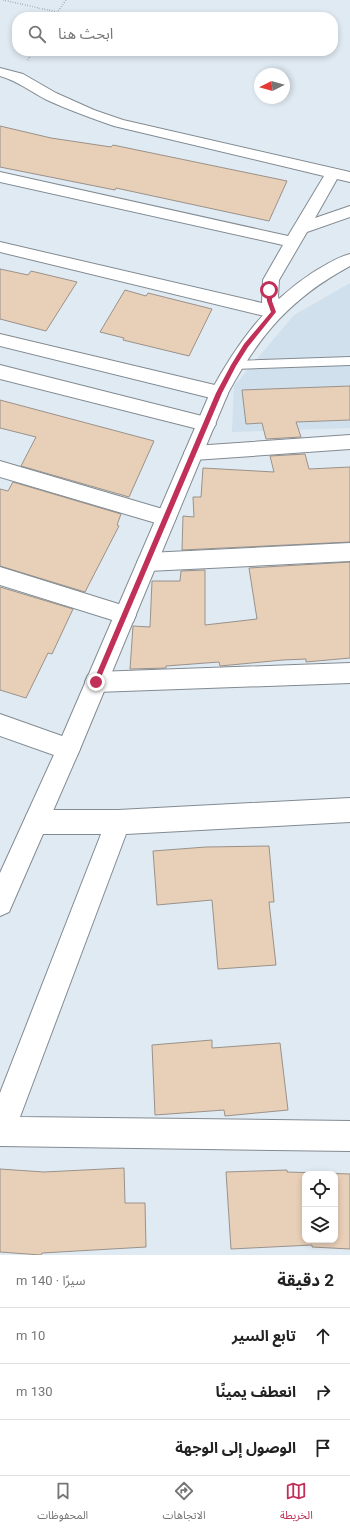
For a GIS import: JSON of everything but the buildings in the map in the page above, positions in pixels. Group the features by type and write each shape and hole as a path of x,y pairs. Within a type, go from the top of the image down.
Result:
{"street":[{"path":"0,72 18,77 51,96 89,113 119,123 350,177"},
{"path":"274,312 270,301 269,290 271,280 333,173"},
{"path":"1,179 296,236 350,211"},
{"path":"0,247 274,312"},
{"path":"0,902 68,749 219,393 233,365 255,334 274,312 292,295 313,280 350,260"},
{"path":"0,340 219,393"},
{"path":"0,372 206,424"},
{"path":"194,453 350,442"},
{"path":"0,469 166,518"},
{"path":"148,562 350,552"},
{"path":"0,576 125,615"},
{"path":"96,682 350,673"},
{"path":"0,725 68,749"},
{"path":"36,822 118,822 350,810"},
{"path":"118,822 0,1130 350,1136"}],"lane":[{"path":"233,365 350,361"}],"path":[{"path":"3,0 57,12 66,0"}],"shaded area":[{"path":"350,283 350,428 232,432 234,386 294,315"}],"route":[{"path":"96,682 219,393 233,365 246,345 274,312 270,301 269,290"}]}
